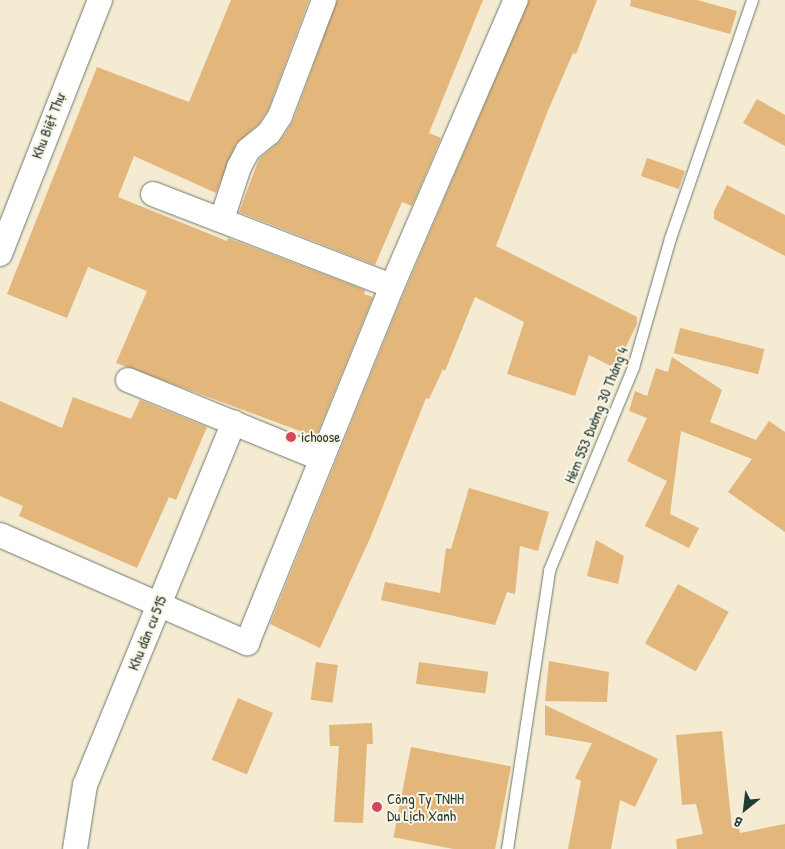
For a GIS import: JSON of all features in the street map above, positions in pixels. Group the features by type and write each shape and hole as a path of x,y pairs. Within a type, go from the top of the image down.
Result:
{"street":[{"name":"Khu Biệt Thự","path":"0,254 100,0"},
{"path":"222,219 239,167 248,150 268,133 280,116 324,0"},
{"path":"0,535 76,566 158,606 247,642 392,286 516,0"},
{"path":"153,194 392,286"},
{"path":"128,380 322,459"},
{"name":"Khu dân cư 515","path":"75,849 85,785 234,422"}],"lane":[{"name":"Hẻm 553 Đường 30 Tháng 4","path":"507,849 549,570 633,367 670,238 752,0"}],"building":[{"path":"231,0 309,0 268,110 259,124 236,144 216,193 134,156 118,197 227,241 228,238 365,290 364,294 373,297 316,437 116,363 147,291 88,267 67,318 7,294 97,67 189,102"},
{"path":"337,0 483,0 429,133 441,138 412,206 402,202 375,265 239,212 259,159 280,141 293,121"},
{"path":"529,0 597,0 576,54 573,53 547,113 496,246 637,317 637,324 617,365 609,365 589,355 575,396 507,374 524,322 475,297 445,371 443,369 429,399 426,398 371,536 320,648 270,624 398,307"},
{"path":"631,0 697,0 737,11 730,34 630,6"},
{"path":"757,99 785,115 785,146 743,123"},
{"path":"647,158 685,171 679,189 641,176"},
{"path":"727,185 785,215 785,256 714,219 714,211"},
{"path":"680,328 764,349 758,374 674,353"},
{"path":"672,357 722,390 710,422 756,440 769,421 785,432 785,532 728,492 752,459 681,431 670,514 699,528 689,548 645,526 667,481 627,461 647,418 629,411 635,391 647,396 656,368 668,372"},
{"path":"73,397 131,419 140,400 207,427 176,500 169,497 137,568 19,516 23,506 0,496 0,401 62,428"},
{"path":"469,488 549,512 538,551 520,546 515,594 507,592 495,625 381,600 385,582 440,593 446,548 451,549"},
{"path":"596,540 624,556 618,584 587,576"},
{"path":"678,584 729,612 696,672 645,643"},
{"path":"549,661 609,672 607,702 545,701"},
{"path":"316,662 338,665 332,703 311,700"},
{"path":"419,662 488,672 485,694 416,684"},
{"path":"238,698 273,713 247,775 212,760"},
{"path":"545,705 658,759 635,807 620,800 611,849 568,849 581,781 575,778 592,743 545,735"},
{"path":"372,723 373,744 367,744 363,823 334,822 339,746 330,746 329,725"},
{"path":"722,731 732,828 739,827 740,833 785,824 785,849 677,849 676,839 703,834 696,804 682,805 676,735"},
{"path":"411,747 511,766 495,849 454,849 393,837"}],"place":[{"name":"ichoose","path":"291,437"},
{"name":"Công Ty TNHH Du Lịch Xanh","path":"377,807"}]}
